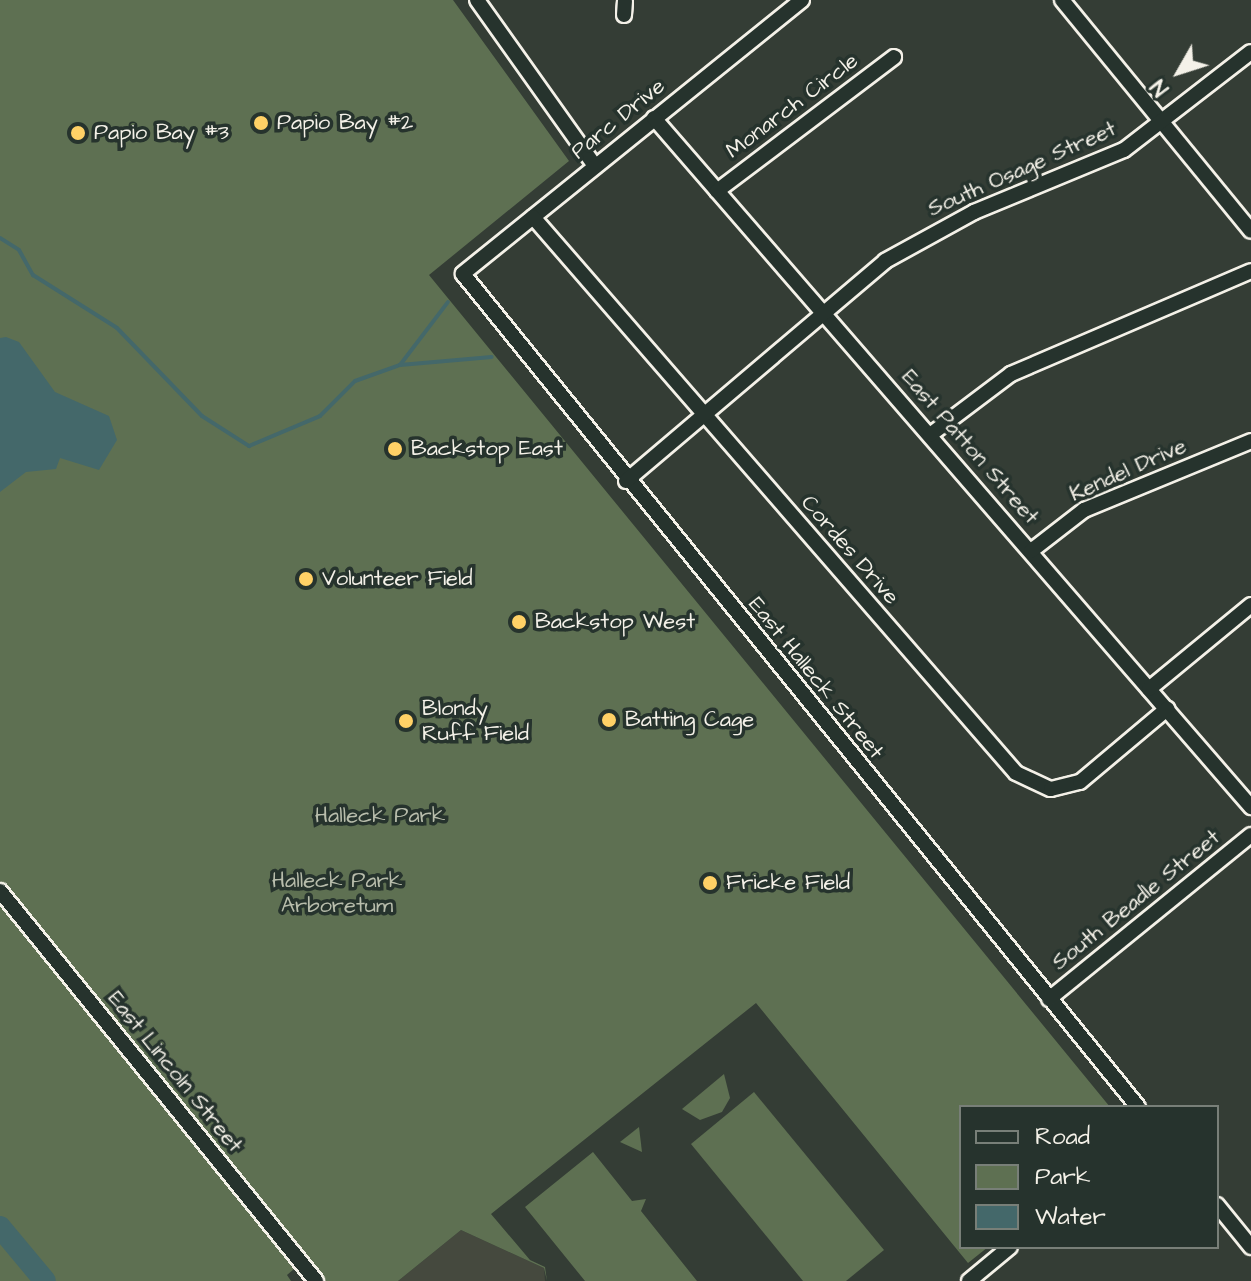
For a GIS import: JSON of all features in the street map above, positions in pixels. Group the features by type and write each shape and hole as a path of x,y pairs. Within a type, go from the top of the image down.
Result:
{"street":[{"path":"477,0 595,166"},
{"name":"Parc Drive","path":"463,274 802,0"},
{"path":"1062,0 1251,231"},
{"name":"South Osage Street","path":"626,481 821,310 930,233 1124,150 1163,124 1251,52"},
{"name":"Monarch Circle","path":"717,191 894,57"},
{"name":"East Patton Street","path":"654,118 1251,807"},
{"name":"Cordes Drive","path":"533,217 1016,773 1051,789 1080,782 1167,709"},
{"path":"930,435 1011,374 1251,271"},
{"name":"East Halleck Street","path":"463,274 626,481 1136,1105"},
{"name":"Kendel Drive","path":"1031,551 1084,510 1251,441"},
{"path":"1149,689 1251,605"},
{"name":"South Beadle Street","path":"1049,999 1251,835"},
{"name":"East Lincoln Street","path":"0,891 316,1281"},
{"path":"1219,1207 1251,1247"},
{"path":"969,1281 1008,1249"}],"shaded area":[{"path":"461,1230 544,1268 545,1281 398,1281"}],"green space":[{"name":"Halleck Park","path":"0,0 453,0 569,161 429,275 1108,1105 959,1105 959,1249 986,1249 968,1263 756,1003 491,1214 530,1260 545,1267 547,1281 544,1268 461,1230 398,1281 304,1281 294,1269 287,1275 291,1281 0,1281"},
{"path":"724,1074 730,1098 722,1112 700,1120 682,1109"},
{"path":"754,1092 884,1250 846,1281 803,1281 691,1144"},
{"path":"639,1127 642,1152 620,1142"},
{"path":"593,1152 632,1201 646,1199 641,1211 697,1281 585,1281 525,1207"}],"water":[{"path":"0,338 19,342 55,392 109,416 117,440 99,470 60,458 56,469 26,472 0,492"}],"waterway":[{"path":"0,238 19,250 33,275 117,328 202,416 249,446 320,416 355,381 400,365 492,357"},
{"path":"400,365 448,302"},
{"path":"0,1227 45,1281"}],"place":[{"name":"Papio Bay #2","path":"261,123"},
{"name":"Papio Bay #3","path":"78,133"},
{"name":"Backstop East","path":"395,449"},
{"name":"Volunteer Field","path":"306,579"},
{"name":"Backstop West","path":"519,622"},
{"name":"Batting Cage","path":"609,720"},
{"name":"Blondy Ruff Field","path":"406,721"},
{"name":"Fricke Field","path":"710,883"}],"park label":[{"name":"Halleck Park Arboretum","path":"337,892"}]}
